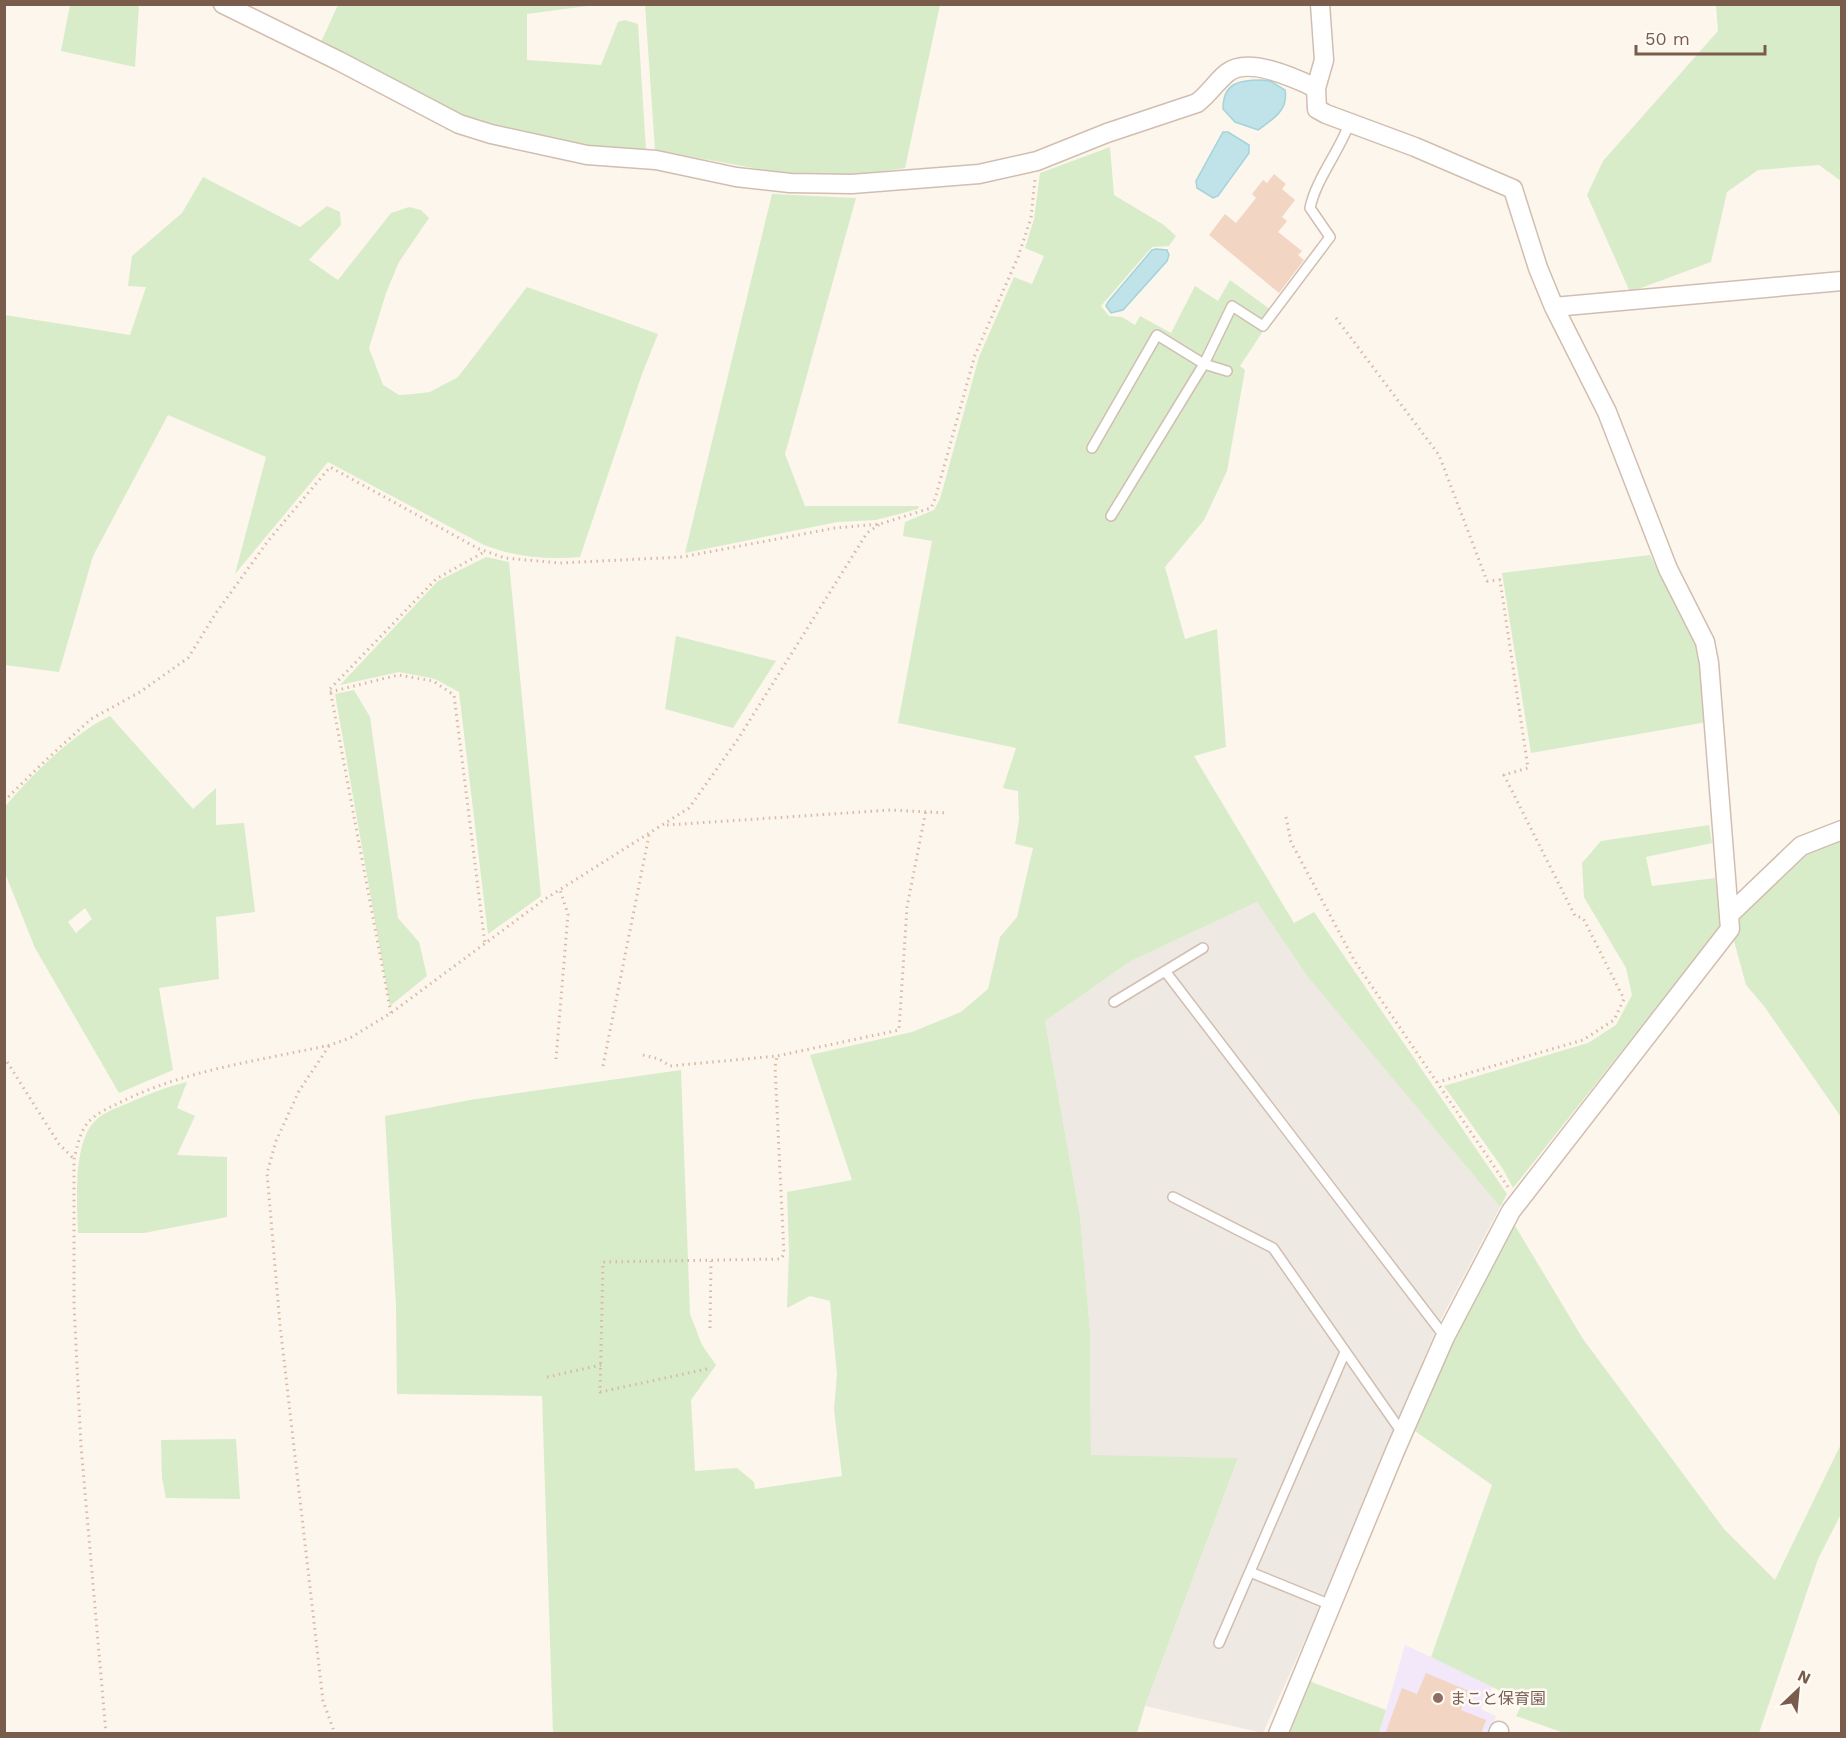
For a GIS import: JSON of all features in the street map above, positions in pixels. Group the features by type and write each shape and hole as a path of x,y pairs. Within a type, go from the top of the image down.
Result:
{"street":[{"path":"223,4 459,124 525,143 587,155 656,160 736,177 790,183 852,184 979,174 1037,161 1107,133 1197,103 1208,95 1228,72 1234,69 1248,67 1271,70 1316,88"},
{"path":"1278,1734 1402,1434 1445,1337 1505,1220 1730,929 1709,663 1705,642 1668,569 1607,412 1554,307 1538,268 1513,189 1415,147 1317,109 1316,88 1324,60 1320,4"},
{"path":"1554,307 1842,281"},
{"path":"1729,915 1801,846 1842,830"}],"lane":[{"path":"1111,516 1204,364 1232,306 1263,326 1330,237 1310,208 1313,193 1344,140 1350,122"},
{"path":"1092,448 1157,335 1204,364 1227,371"},
{"path":"1114,1002 1203,948"},
{"path":"1165,971 1445,1337"},
{"path":"1173,1197 1272,1248 1402,1434"},
{"path":"1219,1643 1345,1352"},
{"path":"1250,1572 1331,1605"}],"path":[{"path":"4,801 92,719 140,692 188,658 216,613 268,541 330,467 486,551 505,558 560,564 682,557 835,528 880,524 931,508 975,355 1018,257 1031,218 1037,161"},
{"path":"1336,318 1439,455 1487,581 1500,580 1528,768 1504,775 1575,916 1583,918 1624,999 1614,1020 1583,1040 1438,1082"},
{"path":"106,1734 81,1446 74,1305 74,1159 86,1124 94,1117 134,1095 188,1075 330,1045 351,1038 391,1013 545,899 689,808 738,739 867,533 880,524"},
{"path":"391,1013 330,689 436,579 486,551"},
{"path":"330,693 398,675 433,681 454,695 485,944"},
{"path":"665,825 891,810 926,810 948,813"},
{"path":"643,1054 659,1059 670,1066 777,1056 899,1030 908,907 926,810"},
{"path":"1286,817 1291,842 1354,960 1518,1202"},
{"path":"603,1066 649,835"},
{"path":"556,1059 568,914 560,890"},
{"path":"330,1045 299,1091 276,1142 267,1173 280,1325 322,1689 328,1717 335,1734"},
{"path":"707,1369 600,1392 603,1262 782,1259 784,1254 775,1067 777,1056"},
{"path":"4,1057 59,1144 74,1159"},
{"path":"710,1328 711,1260"},
{"path":"547,1377 601,1365"}],"shaded area":[{"path":"1257,902 1307,976 1500,1207 1437,1327 1322,1602 1263,1733 1145,1706 1238,1458 1091,1456 1090,1331 1080,1216 1045,1021 1131,961"},
{"name":"まこと保育園","path":"1405,1645 1493,1686 1481,1709 1496,1716 1489,1733 1379,1734"}],"green space":[{"path":"70,5 139,5 135,67 61,51"},
{"path":"338,5 595,5 527,14 527,60 601,65 618,22 625,20 638,24 646,151 589,149 529,136 462,117 321,42"},
{"path":"645,5 940,5 905,168 851,176 780,173 655,150"},
{"path":"1716,5 1841,5 1841,181 1819,165 1758,170 1727,192 1711,262 1630,292 1587,195 1603,161 1718,31"},
{"path":"1110,147 1114,195 1164,225 1176,236 1169,246 1152,247 1101,306 1109,316 1122,317 1135,325 1140,316 1171,333 1195,286 1218,301 1230,280 1275,313 1240,366 1245,370 1227,471 1204,520 1165,567 1185,639 1217,629 1226,747 1194,756 1294,923 1314,912 1507,1194 1500,1207 1307,976 1257,902 1131,961 1045,1021 1080,1216 1090,1331 1091,1455 1238,1458 1137,1733 553,1733 542,1396 397,1394 396,1306 385,1116 470,1100 681,1070 690,1314 702,1345 716,1365 691,1400 695,1471 737,1468 754,1482 755,1489 842,1476 834,1410 837,1374 830,1301 810,1296 787,1308 789,1253 787,1192 852,1180 810,1055 912,1032 961,1012 988,989 1000,937 1017,917 1033,848 1015,844 1019,820 1018,791 1003,788 1016,748 898,723 932,541 903,536 905,522 934,510 940,499 979,357 1014,277 1032,284 1044,256 1025,248 1034,219 1040,173"},
{"path":"203,177 300,227 327,206 340,212 341,225 309,260 338,280 391,213 409,207 421,210 429,218 399,262 386,293 369,348 383,385 399,395 430,392 458,377 527,287 658,334 642,374 580,557 530,556 506,552 482,544 328,462 235,574 266,457 168,415 93,556 59,672 5,665 5,315 130,335 146,287 128,286 132,256 182,213"},
{"path":"772,194 856,198 785,454 805,506 919,506 918,509 876,520 837,522 685,553"},
{"path":"1650,555 1705,665 1707,722 1531,753 1502,573"},
{"path":"486,557 509,562 541,896 488,934 459,692 435,679 399,672 340,685 438,581"},
{"path":"676,636 776,661 733,728 665,709"},
{"path":"354,690 370,717 398,918 419,942 427,976 390,1006 335,694"},
{"path":"110,716 193,809 216,788 216,825 244,823 255,912 216,917 219,979 159,988 173,1070 119,1093 35,948 5,873 5,807 53,756 96,723","holes":["85,908 92,919 76,933 68,922"]},
{"path":"1709,825 1712,843 1646,857 1652,886 1715,878 1721,926 1513,1188 1503,1169 1444,1086 1588,1043 1616,1025 1632,995 1626,968 1584,897 1582,863 1601,841"},
{"path":"1841,837 1841,1117 1764,1006 1746,985 1734,941 1740,931 1739,914 1804,851"},
{"path":"187,1082 177,1108 195,1116 177,1155 227,1157 227,1217 144,1233 78,1233 78,1172 84,1140 90,1128 98,1118 111,1110"},
{"path":"1514,1224 1583,1339 1724,1529 1775,1580 1841,1444 1841,1514 1818,1559 1759,1733 1564,1733 1516,1716 1523,1702 1431,1657 1492,1485 1415,1431 1453,1340"},
{"path":"236,1439 240,1499 166,1498 162,1478 161,1440"},
{"path":"1309,1681 1386,1710 1379,1733 1287,1734"}],"water":[{"path":"1270,81 1285,90 1286,97 1278,114 1258,130 1235,122 1223,109 1229,88 1239,82"},
{"path":"1223,132 1228,132 1249,145 1249,153 1218,196 1213,198 1197,188 1196,181"},
{"path":"1152,250 1167,250 1169,255 1167,261 1123,310 1111,313 1106,306 1108,302"}],"building":[{"path":"1274,174 1286,184 1282,189 1295,200 1282,217 1287,221 1278,232 1302,251 1298,255 1304,260 1279,293 1209,235 1225,214 1236,223 1256,198 1252,194 1263,180 1267,183"},
{"path":"1426,1673 1469,1691 1461,1710 1486,1720 1481,1734 1385,1734 1402,1688 1417,1694"}],"place":[{"name":"まこと保育園","path":"1438,1698"}]}
